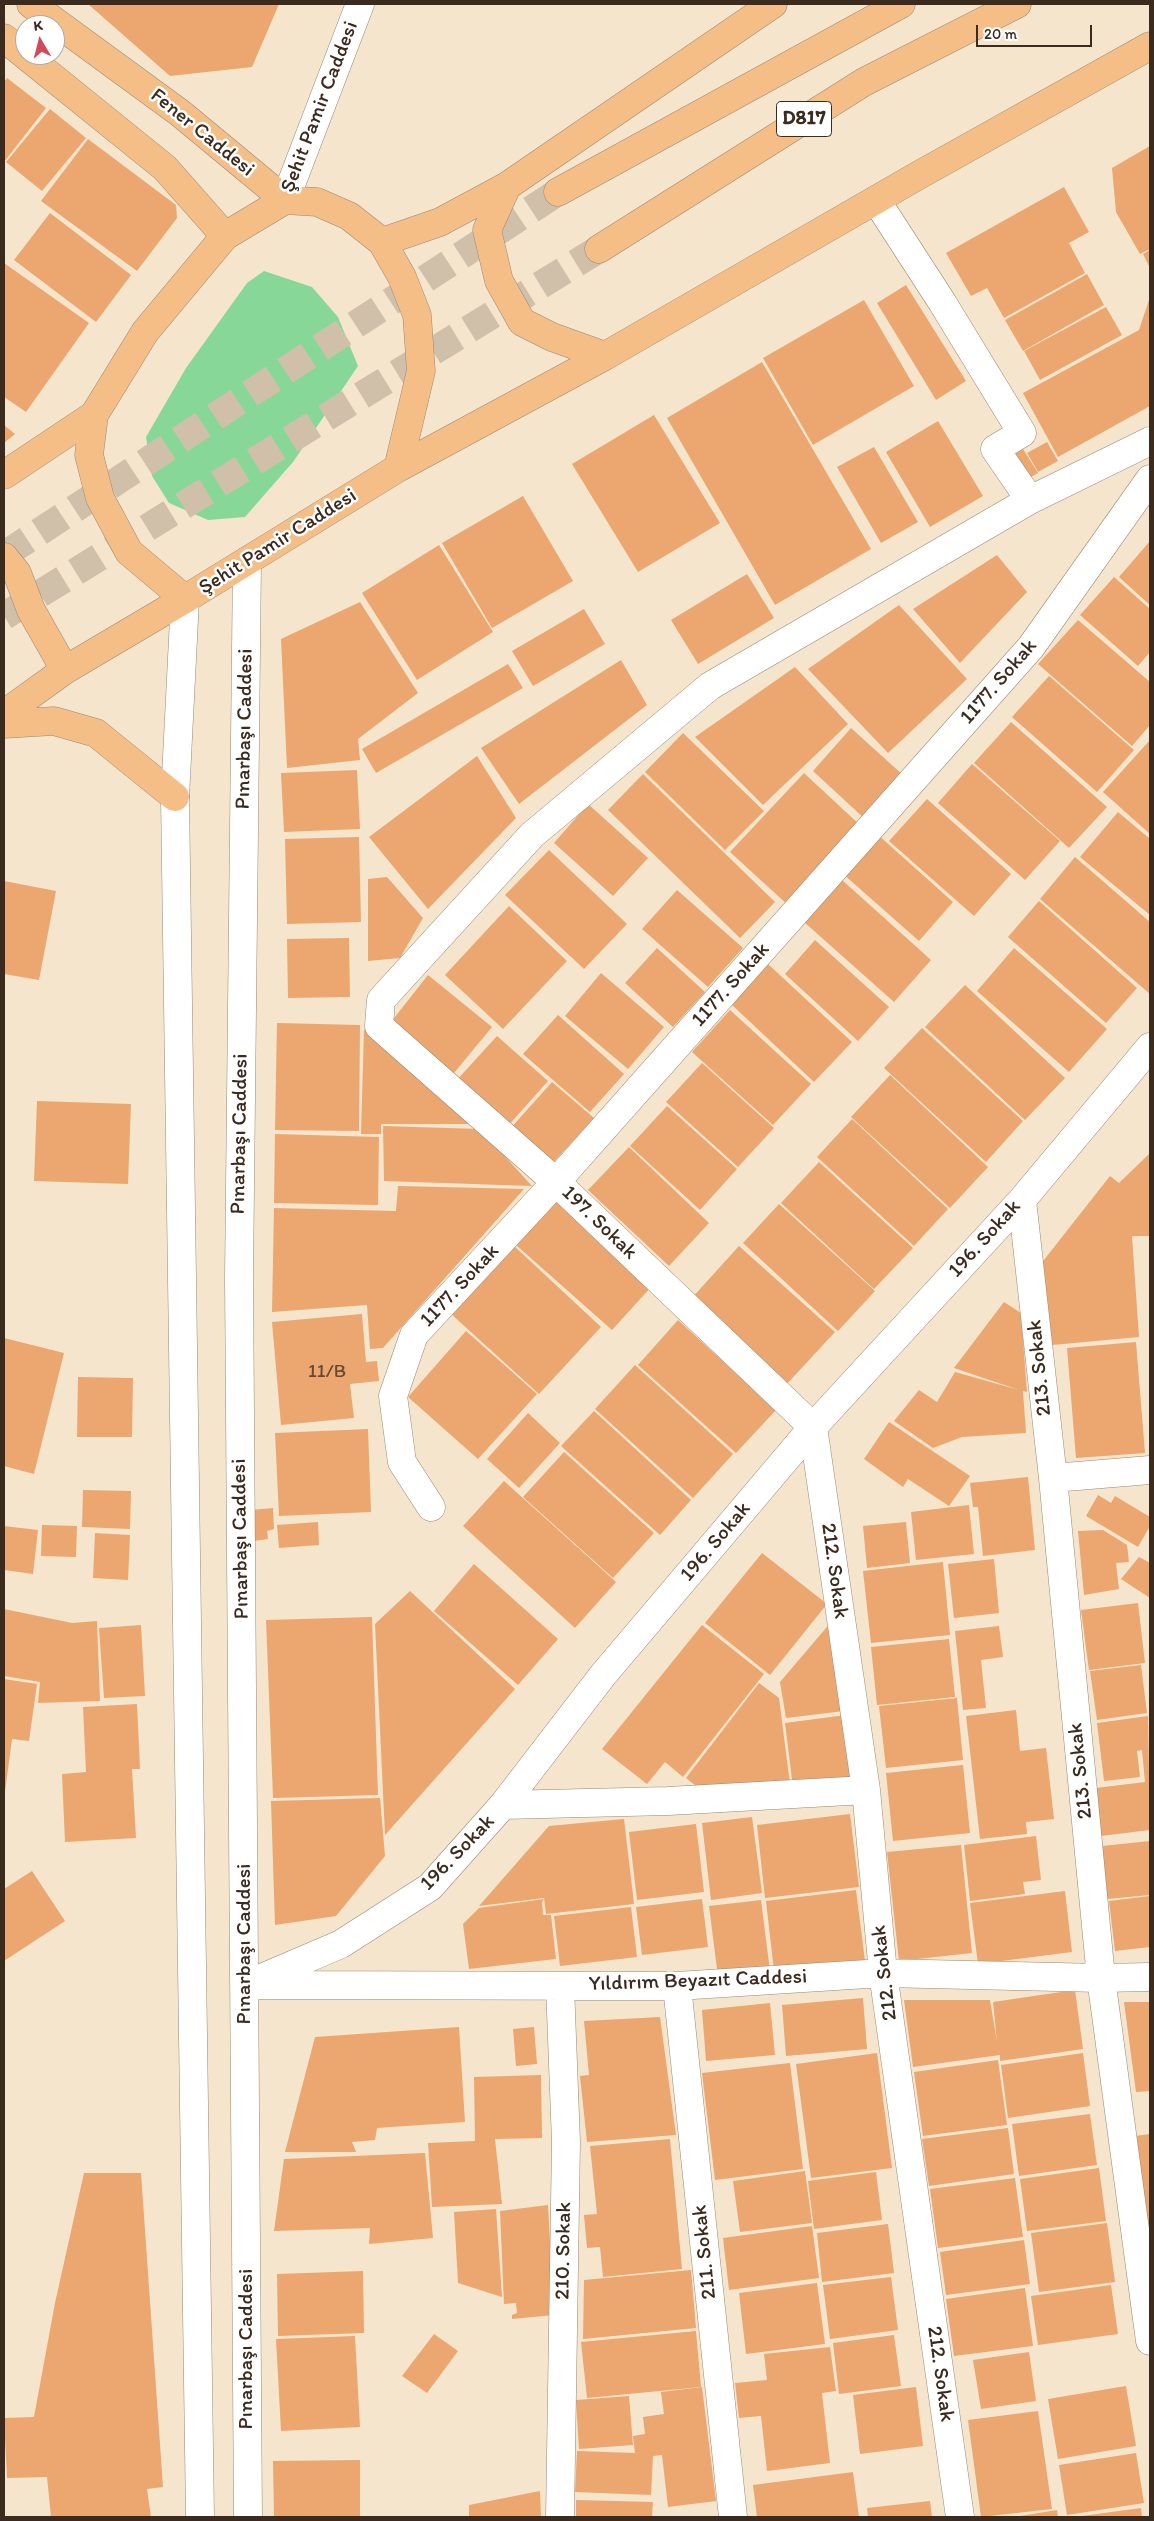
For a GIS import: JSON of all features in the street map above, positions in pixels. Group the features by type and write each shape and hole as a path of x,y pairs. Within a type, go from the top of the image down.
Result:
{"main road":[{"name":"Fener Caddesi","path":"31,4 180,113 285,200"},
{"path":"382,242 440,222 507,186 773,4"},
{"name":"D817","path":"558,192 902,4"},
{"name":"D817","path":"599,249 864,82 1017,4"},
{"path":"4,38 165,168 226,236"},
{"name":"Şehit Pamir Caddesi","path":"285,200 226,236 145,332 94,414 89,455 100,498 129,552 185,599 398,468 605,356 876,200 1150,46"},
{"path":"507,186 487,230 499,281 522,322 552,337 605,356"},
{"path":"285,200 317,202 349,216 382,242 402,277 416,315 421,371 398,468"},
{"path":"4,475 94,414"},
{"path":"4,557 18,573 31,610 65,670"},
{"path":"4,714 65,670 185,599"},
{"path":"4,724 54,721 96,733 175,797"}],"street":[{"name":"Şehit Pamir Caddesi","path":"285,200 360,4"},
{"path":"876,200 942,302 1022,433 995,449 1030,500 1150,441"},
{"name":"1177. Sokak","path":"431,1507 402,1462 393,1396 414,1335 556,1182 1031,647 1150,479"},
{"name":"197. Sokak","path":"813,1427 556,1182 379,1026 381,1000 532,834 710,686 1030,500"},
{"name":"Pınarbaşı Caddesi","path":"247,561 239,1277 248,2517"},
{"path":"185,599 175,797 200,2517"},
{"name":"196. Sokak","path":"245,1985 341,1944 430,1886 503,1805 603,1675 813,1427 1022,1200 1150,1047"},
{"name":"213. Sokak","path":"1022,1200 1053,1478 1101,1978 1150,2341"},
{"name":"212. Sokak","path":"813,1427 866,1790 883,1973 960,2517"},
{"path":"1053,1478 1150,1470"},
{"path":"503,1805 668,1801 866,1790"},
{"name":"Yıldırım Beyazıt Caddesi","path":"245,1985 677,1986 883,1973 1101,1978 1150,1977"},
{"name":"210. Sokak","path":"560,1986 566,2142 560,2517"},
{"name":"211. Sokak","path":"677,1986 733,2517"}],"green space":[{"path":"264,271 312,287 338,317 358,366 293,462 245,517 208,520 169,503 152,476 146,437 186,368 247,283"}],"building":[{"path":"88,4 279,4 252,67 170,76"},
{"path":"7,78 46,108 4,162 4,82"},
{"path":"50,109 86,138 42,191 6,162"},
{"path":"88,139 176,205 177,218 137,271 41,201"},
{"path":"1150,146 1150,249 1140,254 1116,212 1112,168"},
{"path":"1064,187 1089,232 1069,243 1085,273 1004,318 987,288 971,296 946,253"},
{"path":"50,213 131,275 96,322 14,260"},
{"path":"1150,250 1150,268 1143,254"},
{"path":"4,263 89,323 26,412 4,397"},
{"path":"1087,274 1104,305 1023,351 1005,320"},
{"path":"906,285 966,381 936,400 877,303"},
{"path":"1150,297 1150,406 1058,457 1023,393 1139,330"},
{"path":"864,300 914,386 813,445 763,358"},
{"path":"1106,307 1122,335 1040,380 1024,351"},
{"path":"762,362 871,549 775,605 667,418"},
{"path":"654,415 720,523 638,572 572,464"},
{"path":"938,421 983,496 930,527 886,452"},
{"path":"4,425 15,434 4,443"},
{"path":"1047,442 1058,461 1038,472 1027,453"},
{"path":"874,447 918,522 881,543 837,467"},
{"path":"1023,449 1038,473 1027,479 1013,455"},
{"path":"523,496 573,581 492,628 442,543"},
{"path":"1150,541 1150,605 1119,577"},
{"path":"439,545 493,632 417,680 362,593"},
{"path":"997,555 1027,592 960,663 913,609"},
{"path":"747,574 774,618 698,664 671,620"},
{"path":"1114,577 1150,609 1150,652 1138,666 1080,615"},
{"path":"360,602 418,693 358,739 360,760 287,768 281,639"},
{"path":"899,605 967,679 888,753 808,669"},
{"path":"584,609 605,644 533,686 512,651"},
{"path":"1078,620 1150,682 1150,725 1132,746 1038,664"},
{"path":"621,660 647,705 519,804 481,748"},
{"path":"508,664 523,688 376,773 362,749"},
{"path":"795,667 848,724 763,805 695,737"},
{"path":"1049,676 1134,750 1097,792 1012,717"},
{"path":"1011,722 1107,807 1069,848 974,763"},
{"path":"851,728 904,776 865,819 813,771"},
{"path":"683,733 764,811 725,850 645,772"},
{"path":"1150,740 1150,834 1103,792"},
{"path":"477,756 516,818 428,909 369,837"},
{"path":"972,764 1060,841 1025,880 938,803"},
{"path":"357,770 360,829 284,832 281,773"},
{"path":"804,773 862,827 789,906 730,852"},
{"path":"643,774 775,902 740,938 608,810"},
{"path":"927,799 1011,874 974,916 889,841"},
{"path":"588,804 648,858 613,896 554,843"},
{"path":"1118,812 1150,839 1150,915 1080,857"},
{"path":"877,834 953,902 919,941 842,873"},
{"path":"359,837 361,922 287,924 285,839"},
{"path":"549,850 627,924 584,969 505,895"},
{"path":"1075,857 1150,922 1150,994 1040,899"},
{"path":"387,877 423,918 400,958 368,961 368,879"},
{"path":"842,880 931,960 894,1002 804,922"},
{"path":"4,881 56,891 39,980 4,974"},
{"path":"677,890 743,948 708,987 642,929"},
{"path":"1039,901 1137,988 1106,1023 1008,937"},
{"path":"509,906 567,961 503,1029 445,975"},
{"path":"349,938 350,997 288,998 287,939"},
{"path":"815,940 889,1007 858,1041 785,974"},
{"path":"657,948 705,992 673,1027 625,983"},
{"path":"1014,948 1107,1029 1069,1072 977,991"},
{"path":"768,964 852,1042 814,1082 731,1004"},
{"path":"601,973 664,1027 628,1069 565,1016"},
{"path":"428,975 492,1027 454,1073 391,1022"},
{"path":"965,985 1065,1078 1025,1120 925,1027"},
{"path":"730,1010 811,1084 773,1125 692,1052"},
{"path":"558,1015 624,1074 590,1112 523,1054"},
{"path":"277,1023 360,1025 359,1131 275,1130"},
{"path":"922,1028 1023,1121 986,1162 884,1068"},
{"path":"364,1029 405,1061 478,1124 381,1124 381,1134 361,1134"},
{"path":"497,1036 548,1081 507,1127 456,1081"},
{"path":"702,1063 774,1128 738,1167 666,1102"},
{"path":"890,1075 988,1167 950,1208 851,1117"},
{"path":"552,1082 594,1118 550,1166 509,1130"},
{"path":"37,1101 131,1104 128,1184 34,1181"},
{"path":"667,1106 737,1169 700,1210 630,1146"},
{"path":"852,1119 948,1209 914,1246 817,1157"},
{"path":"383,1126 480,1129 532,1186 384,1181"},
{"path":"275,1134 379,1137 378,1205 274,1203"},
{"path":"629,1147 709,1223 669,1266 588,1190"},
{"path":"1150,1153 1150,1236 1132,1236 1139,1337 1052,1345 1040,1265 1110,1176 1119,1183"},
{"path":"819,1162 913,1248 874,1289 781,1203"},
{"path":"398,1186 524,1189 383,1348 370,1349 367,1305 272,1312 274,1208 396,1211"},
{"path":"557,1200 652,1286 612,1330 516,1245"},
{"path":"779,1204 875,1291 838,1331 743,1243"},
{"path":"513,1245 601,1327 539,1394 450,1313"},
{"path":"739,1246 835,1332 785,1386 691,1299"},
{"path":"1004,1302 1021,1313 1027,1392 1023,1391 1026,1433 962,1437 933,1448 894,1421 919,1390 937,1402 955,1372 1019,1390 954,1368"},
{"path":"362,1314 366,1362 377,1361 379,1381 350,1384 354,1418 281,1425 272,1322"},
{"path":"678,1320 776,1410 736,1453 638,1365"},
{"path":"466,1331 537,1394 478,1459 408,1397"},
{"path":"4,1338 64,1353 34,1474 4,1466"},
{"path":"1136,1342 1145,1453 1076,1458 1067,1348"},
{"path":"635,1365 733,1454 693,1498 595,1409"},
{"path":"78,1377 133,1378 132,1437 77,1437"},
{"path":"594,1411 691,1500 660,1535 561,1446"},
{"path":"528,1413 560,1443 519,1488 487,1459"},
{"path":"889,1422 970,1476 949,1506 908,1479 903,1487 864,1459"},
{"path":"368,1429 371,1512 279,1516 275,1433"},
{"path":"564,1452 654,1533 613,1578 523,1497"},
{"path":"1028,1477 1035,1550 983,1556 978,1507 973,1507 970,1483"},
{"path":"504,1481 616,1582 575,1628 463,1526"},
{"path":"83,1490 131,1491 130,1529 82,1527"},
{"path":"1098,1495 1111,1503 1115,1496 1150,1517 1150,1526 1138,1547 1086,1516"},
{"path":"969,1505 974,1554 916,1560 911,1512"},
{"path":"273,1508 274,1529 267,1531 268,1539 254,1541 251,1510"},
{"path":"318,1522 319,1545 279,1548 277,1525"},
{"path":"906,1522 910,1563 867,1568 863,1526"},
{"path":"42,1525 77,1526 76,1557 41,1556"},
{"path":"4,1526 38,1530 33,1574 4,1570"},
{"path":"1103,1530 1127,1545 1129,1562 1116,1563 1119,1589 1084,1595 1078,1531"},
{"path":"95,1533 130,1535 128,1580 93,1578"},
{"path":"762,1553 827,1604 770,1675 705,1623"},
{"path":"1139,1557 1150,1563 1150,1598 1121,1579"},
{"path":"994,1559 999,1613 954,1618 948,1564"},
{"path":"943,1562 950,1635 871,1643 863,1571"},
{"path":"474,1564 558,1639 518,1685 434,1611"},
{"path":"410,1591 515,1689 385,1835 375,1624"},
{"path":"1138,1603 1145,1663 1089,1670 1081,1610"},
{"path":"4,1609 72,1623 97,1621 100,1701 38,1703 40,1682 4,1676"},
{"path":"372,1617 378,1795 273,1798 266,1620"},
{"path":"832,1621 844,1711 786,1718 780,1682"},
{"path":"141,1625 145,1696 104,1698 99,1628"},
{"path":"702,1625 764,1674 683,1777 665,1762 647,1784 602,1749"},
{"path":"999,1626 1003,1657 981,1660 986,1708 963,1710 955,1631"},
{"path":"949,1639 955,1697 877,1705 871,1647"},
{"path":"1141,1665 1147,1713 1097,1720 1090,1671"},
{"path":"4,1679 37,1684 29,1741 12,1739 5,1792"},
{"path":"759,1683 779,1698 790,1784 705,1793 686,1778"},
{"path":"957,1698 963,1760 886,1768 879,1706"},
{"path":"137,1704 140,1769 132,1769 136,1838 65,1842 62,1774 86,1772 83,1707"},
{"path":"1016,1710 1020,1751 1046,1748 1054,1819 1026,1822 1027,1834 980,1839 966,1716"},
{"path":"846,1715 854,1779 793,1787 785,1723"},
{"path":"1148,1716 1150,1830 1101,1836 1096,1788 1145,1782 1142,1750 1137,1751 1140,1777 1104,1781 1097,1723"},
{"path":"963,1765 970,1833 893,1841 886,1773"},
{"path":"380,1798 385,1856 336,1916 275,1925 271,1801"},
{"path":"850,1814 859,1887 765,1898 757,1825"},
{"path":"752,1817 762,1893 711,1900 702,1823"},
{"path":"624,1819 634,1904 546,1914 544,1898 479,1906 549,1826"},
{"path":"696,1824 704,1892 637,1900 629,1832"},
{"path":"1036,1836 1041,1880 1023,1882 1025,1894 970,1901 964,1845"},
{"path":"1150,1841 1150,1895 1107,1899 1102,1846"},
{"path":"961,1845 972,1953 899,1961 887,1852"},
{"path":"32,1871 65,1921 4,1961 4,1889"},
{"path":"856,1890 865,1961 774,1971 766,1901"},
{"path":"1065,1891 1072,1952 978,1964 970,1903"},
{"path":"1150,1896 1150,1947 1115,1951 1109,1901"},
{"path":"544,1899 542,1902 543,1915 551,1915 556,1959 469,1969 463,1924 479,1908"},
{"path":"702,1899 708,1947 642,1955 636,1907"},
{"path":"761,1900 770,1971 718,1977 709,1906"},
{"path":"631,1907 637,1957 560,1966 554,1916"},
{"path":"1075,1990 1083,2049 1000,2061 1000,2055 913,2067 904,2000 990,2000 997,2042 993,2002"},
{"path":"863,1998 867,2049 786,2056 782,2005"},
{"path":"1124,2002 1150,2002 1150,2091 1136,2092"},
{"path":"770,2003 775,2055 706,2061 702,2010"},
{"path":"660,2017 676,2135 587,2142 580,2076 589,2075 584,2021"},
{"path":"459,2027 465,2122 377,2128 375,2140 352,2142 356,2152 285,2152 315,2037"},
{"path":"534,2027 537,2064 516,2066 513,2029"},
{"path":"877,2053 892,2168 811,2178 796,2064"},
{"path":"1083,2053 1090,2106 1008,2118 1001,2065"},
{"path":"998,2060 1007,2125 923,2136 914,2072"},
{"path":"790,2063 803,2169 715,2180 702,2073"},
{"path":"541,2075 542,2138 495,2139 502,2204 432,2207 428,2143 475,2141 474,2077"},
{"path":"1090,2114 1097,2165 1019,2176 1012,2124"},
{"path":"1008,2128 1014,2174 929,2186 922,2139"},
{"path":"1150,2134 1150,2246 1135,2136"},
{"path":"670,2139 682,2269 603,2277 600,2247 587,2248 584,2215 597,2214 590,2146"},
{"path":"425,2153 433,2238 369,2244 370,2228 274,2231 284,2159"},
{"path":"1099,2168 1106,2221 1027,2231 1020,2179"},
{"path":"805,2171 812,2223 740,2232 733,2181"},
{"path":"876,2172 882,2220 814,2229 808,2181"},
{"path":"84,2173 141,2173 163,2487 147,2489 151,2517 51,2517 47,2477 7,2478 4,2418 34,2417 55,2303"},
{"path":"1015,2178 1023,2237 938,2248 930,2189"},
{"path":"548,2205 554,2315 512,2319 512,2315 517,2313 516,2303 504,2304 500,2211"},
{"path":"496,2209 502,2297 458,2283 454,2212"},
{"path":"1107,2223 1115,2282 1039,2292 1031,2233"},
{"path":"888,2224 894,2273 822,2282 817,2233"},
{"path":"812,2226 819,2278 729,2290 723,2238"},
{"path":"1024,2240 1030,2284 946,2295 940,2252"},
{"path":"691,2270 696,2328 583,2339 584,2280"},
{"path":"363,2271 364,2333 278,2336 277,2274"},
{"path":"891,2277 898,2330 830,2339 823,2285"},
{"path":"817,2283 825,2344 746,2354 739,2293"},
{"path":"1111,2285 1118,2334 1038,2345 1031,2296"},
{"path":"1025,2288 1033,2346 954,2356 946,2299"},
{"path":"696,2331 701,2387 587,2398 581,2342"},
{"path":"434,2334 458,2351 427,2393 402,2376"},
{"path":"894,2335 901,2386 839,2394 833,2343"},
{"path":"355,2336 360,2427 281,2431 276,2339"},
{"path":"830,2347 836,2391 822,2393 830,2463 767,2471 761,2416 739,2418 735,2383 767,2380 764,2354"},
{"path":"1029,2352 1036,2401 981,2409 973,2360"},
{"path":"1126,2386 1136,2446 1058,2459 1048,2399"},
{"path":"702,2387 716,2501 668,2507 662,2455 653,2456 651,2495 575,2492 577,2451 635,2453 633,2436 645,2434 643,2417 664,2414 661,2392"},
{"path":"916,2387 923,2446 860,2454 853,2395"},
{"path":"629,2396 633,2445 579,2449 576,2400"},
{"path":"1038,2411 1052,2509 981,2517 968,2420"},
{"path":"1136,2453 1144,2503 1067,2515 1059,2465"},
{"path":"360,2460 360,2516 274,2516 273,2461"},
{"path":"853,2472 859,2517 757,2517 753,2485"},
{"path":"540,2491 541,2517 469,2517 469,2505"},
{"path":"576,2500 653,2502 652,2517 576,2517"},
{"path":"930,2501 932,2517 868,2517 867,2508"},
{"path":"1141,2508 1142,2517 1082,2517 1082,2516"},
{"path":"1057,2510 1058,2517 1020,2517 1020,2516"}],"tunnel":[{"path":"4,555 558,192"},
{"path":"4,616 599,249"}]}
